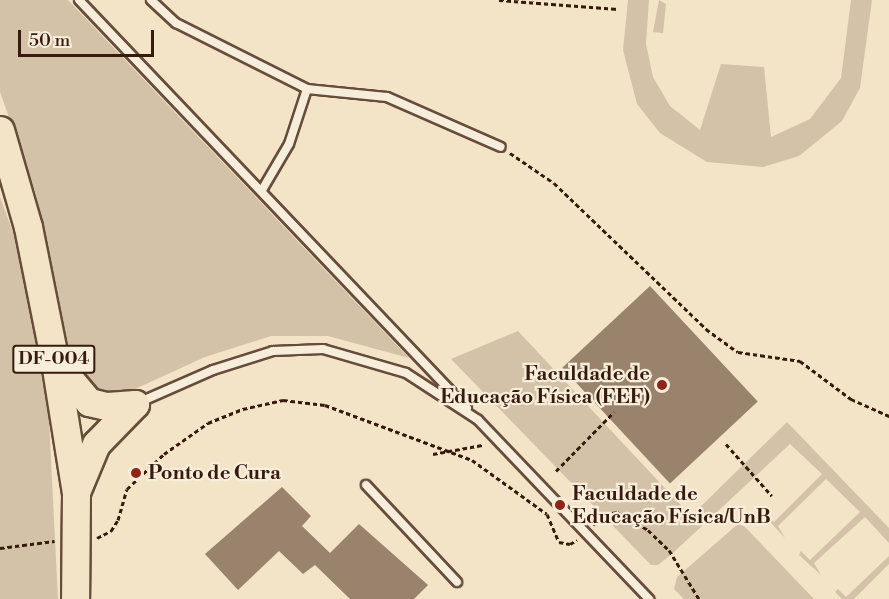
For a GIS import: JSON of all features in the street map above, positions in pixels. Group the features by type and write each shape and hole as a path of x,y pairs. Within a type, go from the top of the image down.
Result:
{"highway":[{"name":"DF-004","path":"0,130 28,227 55,362 76,493 75,599"},
{"path":"55,362 89,402 107,406 135,404"},
{"path":"76,493 96,444 135,404"}],"lane":[{"path":"79,0 649,599"},
{"path":"151,0 176,22 307,89 387,97 501,147"},
{"path":"262,190 289,144 307,89"},
{"path":"135,404 239,360 273,351 322,349 406,373 478,420"},
{"path":"366,485 457,582"}],"path":[{"path":"499,0 618,9"},
{"path":"501,147 554,183 706,329 738,352 800,361 851,399 889,416"},
{"path":"99,538 111,531 118,520 127,489 164,454 208,423 263,402 284,400 325,405 472,460 531,498 547,514 559,542 570,544 581,537"},
{"path":"556,471 614,412"},
{"path":"726,444 772,496"},
{"path":"433,454 482,445"},
{"path":"603,515 617,512 648,530 669,549 699,599"},
{"path":"0,548 57,541"}],"shaded area":[{"path":"0,0 68,0 409,358 328,336 271,336 205,357 122,395 97,393 71,367 36,194 0,92"},
{"path":"628,0 649,0 646,44 653,77 670,106 700,130 721,64 764,67 771,137 810,119 841,78 851,0 872,0 860,88 842,121 799,156 763,167 707,162 660,133 637,104 623,50"},
{"path":"659,0 666,4 663,33 653,32"},
{"path":"0,197 19,249 49,420 58,599 0,599"},
{"path":"518,331 691,516 787,422 889,528 889,543 865,517 814,563 821,575 799,555 801,551 810,560 860,512 826,479 778,526 785,538 763,514 774,522 822,474 790,444 673,553 658,565 651,565 451,359"},
{"path":"738,524 744,526 814,599 684,599 674,589 677,577"},
{"path":"889,556 889,564 854,599 842,599 835,592 838,589 846,597"}],"building":[{"name":"Faculdade de Educação Física (FEF)","path":"650,286 758,402 670,483 562,368"},
{"path":"282,487 311,516 302,526 330,553 359,524 428,585 414,599 350,599 315,565 303,574 279,551 238,590 205,554"}],"place":[{"name":"Faculdade de Educação Física (FEF)","path":"662,385"},
{"name":"Ponto de Cura","path":"136,473"},
{"name":"Faculdade de Educação Física/UnB","path":"560,505"}]}
